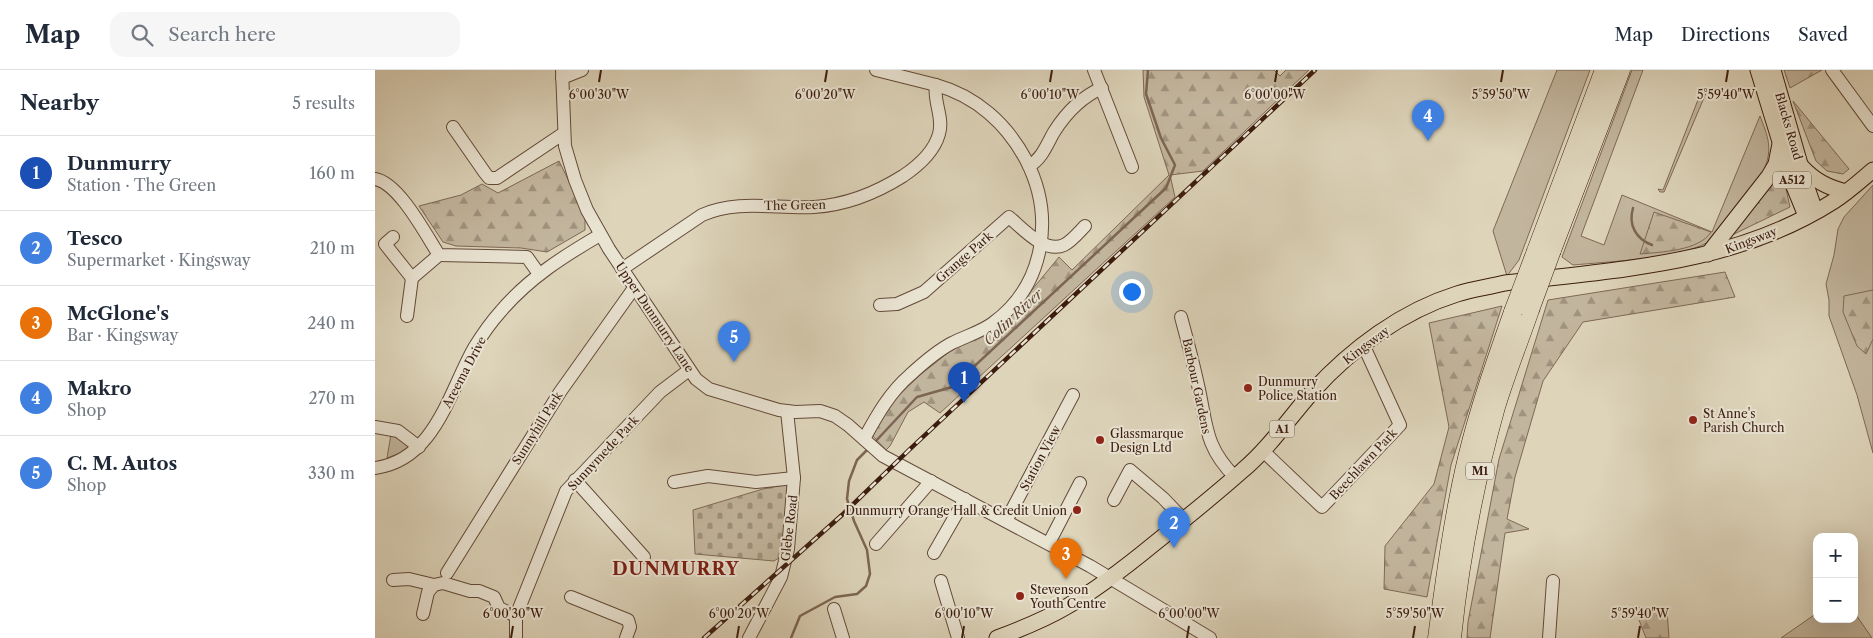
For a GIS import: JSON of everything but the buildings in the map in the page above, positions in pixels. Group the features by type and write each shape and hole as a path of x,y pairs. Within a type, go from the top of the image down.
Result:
{"highway":[{"name":"M1","path":"1544,251 1604,70"},
{"name":"M1","path":"1437,638 1452,532 1468,457 1485,393 1621,70"},
{"name":"M1","path":"1452,638 1466,540 1482,460 1521,311"}],"main road":[{"name":"Blacks Road","path":"1758,70 1795,190 1811,214"},
{"name":"Blacks Road","path":"1773,70 1801,165 1811,214"},
{"path":"1708,254 1769,176 1776,164 1781,142"},
{"path":"1801,165 1812,178 1821,184 1846,192"},
{"name":"A1","path":"1811,214 1846,192 1873,170"},
{"name":"Kingsway","path":"997,638 1060,610 1110,578 1235,477 1263,451 1318,386 1361,346 1428,306 1457,294 1505,283 1651,266 1708,254 1732,248 1811,214"}],"street":[{"path":"562,74 583,70"},
{"path":"865,440 888,398 909,375 952,343 991,324 1012,306 1021,295 1032,273 1041,242 1043,221 1041,198 1029,166 1018,146 995,118 981,106 961,94 936,85 876,70"},
{"path":"1094,70 1132,167"},
{"path":"1832,70 1873,126"},
{"name":"Upper Dunmurry Lane","path":"562,74 564,133 567,156 587,210 600,235 634,288 697,379 709,389 787,411 829,414 848,425 878,452 1049,543 1210,638"},
{"name":"The Green","path":"622,269 712,210 751,205 815,207 863,196 895,181 918,165 937,141 941,126 935,98 936,85"},
{"path":"1029,166 1041,156 1073,106 1102,88"},
{"path":"453,127 485,173 489,178 493,179 564,133"},
{"path":"381,177 404,202 439,255"},
{"name":"Grange Park","path":"880,304 897,304 923,292 1009,218 1041,242"},
{"path":"1041,242 1051,247 1064,245 1085,226"},
{"name":"Areema Drive","path":"375,468 395,464 419,447 427,438 475,348 503,309 539,274 600,235"},
{"path":"393,237 385,244 412,278"},
{"path":"407,316 412,278 439,255 527,257 539,274"},
{"name":"Sunnyhill Park","path":"447,572 560,392 634,288"},
{"name":"Barbour Gardens","path":"1181,317 1199,387 1209,440 1216,455 1235,477"},
{"name":"Beechlawn Park","path":"1263,451 1322,507 1400,425 1367,353 1361,346"},
{"name":"Sunnymede Park","path":"516,638 516,616 566,491 660,392 689,370"},
{"name":"Station View","path":"1006,521 1073,395"},
{"name":"Glebe Road","path":"749,638 781,577 786,562 794,478 787,411"},
{"path":"375,427 399,431 419,447"},
{"path":"1114,500 1130,470 1163,498 1184,520"},
{"path":"674,482 707,476 756,482 794,478"},
{"path":"575,480 645,557"},
{"path":"876,544 931,481"},
{"path":"1049,543 1080,483"},
{"path":"933,553 965,499"},
{"path":"393,580 409,579 434,585 443,583 470,591 479,590 494,597 499,608 516,616"},
{"path":"941,581 958,638"},
{"path":"1549,638 1553,581"},
{"path":"423,614 428,592 434,585"},
{"path":"571,597 628,620 631,627 625,638"},
{"path":"834,609 843,638"}],"green space":[{"path":"1143,70 1274,70 1280,76 1286,70 1309,70 1203,171 1170,175 1175,197 940,413 924,402 908,412 886,450 872,435 896,398 920,375 954,348 1008,319 1059,257 1072,270 1169,175 1144,97"},
{"path":"1557,70 1590,70 1519,260 1507,276 1493,231"},
{"path":"1632,70 1643,70 1581,236 1604,245 1622,195 1712,232 1760,116 1769,149 1767,162 1764,170 1711,240 1700,246 1666,255 1625,261 1573,265 1562,257"},
{"path":"1784,70 1822,70 1790,88"},
{"path":"1701,92 1706,93 1664,192 1660,192 1658,189 1663,190"},
{"path":"1793,101 1849,169 1843,174 1827,171 1816,161"},
{"path":"559,161 585,214 585,230 547,252 521,248 456,246 443,242 419,206 461,195 482,184 498,193"},
{"path":"1781,166 1790,207 1730,236"},
{"path":"1873,185 1873,453 1857,395 1829,316 1826,284 1834,255 1838,229 1844,217"},
{"path":"1654,212 1711,232 1698,243 1689,247 1640,254"},
{"path":"1725,272 1735,297 1583,322 1543,381 1515,477 1507,519 1529,529 1505,533 1490,638 1467,638 1468,622 1499,459 1548,300"},
{"path":"1873,290 1873,339 1866,354 1857,346 1843,312 1844,296"},
{"path":"1502,306 1451,465 1427,597 1384,589 1385,546 1434,484 1449,427 1429,323"},
{"path":"391,434 408,444 408,447 400,453 387,458"},
{"path":"789,484 782,556 774,561 695,554 693,510 763,489"},
{"path":"1634,607 1667,611 1669,638 1646,638"},
{"path":"1813,616 1813,623 1858,623 1858,618 1872,638 1781,638"}],"waterway":[{"name":"Colin River","path":"874,443 917,397 952,387 1166,188 1175,165 1161,138 1146,94 1148,70"},
{"path":"1633,208 1632,220 1635,231 1642,239 1652,245"},
{"name":"Colin River","path":"791,638 800,616 835,597 857,594 866,586 870,574 867,550 854,521 847,499 849,481 857,460 868,449"}],"railway":[{"path":"704,638 842,515 1315,70"}],"place":[{"name":"Makro","path":"1428,141"},
{"name":"C. M. Autos","path":"734,362"},
{"name":"Dunmurry Police Station","path":"1248,388"},
{"name":"Dunmurry","path":"964,403"},
{"name":"St Anne's Parish Church","path":"1693,420"},
{"name":"Glassmarque Design Ltd","path":"1100,440"},
{"name":"Dunmurry Orange Hall & Credit Union","path":"1077,510"},
{"name":"Tesco","path":"1174,548"},
{"name":"McGlone's","path":"1066,579"},
{"name":"Stevenson Youth Centre","path":"1020,596"}],"district":[{"name":"DUNMURRY","path":"676,569"}]}
